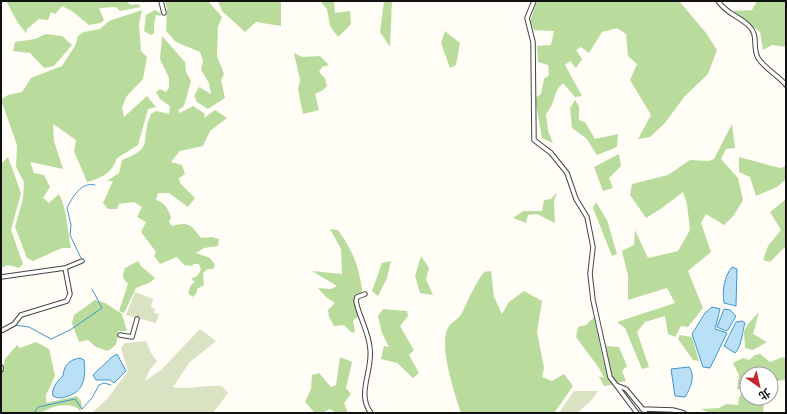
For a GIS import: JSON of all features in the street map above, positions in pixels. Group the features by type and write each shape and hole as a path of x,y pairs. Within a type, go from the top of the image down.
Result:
{"street":[{"path":"161,1 164,13"},
{"path":"534,1 527,18 533,42 534,140 551,153 567,173 576,199 587,217 593,247 590,274 593,300 610,377 637,413"},
{"path":"718,1 727,12 749,26 754,33 755,50 758,58 770,72 786,85"},
{"path":"1,278 65,268 82,261"},
{"path":"2,330 14,324 21,315 67,301 70,294 65,268"},
{"path":"365,294 357,297 356,301 365,325 370,349 364,400 371,413"},
{"path":"120,335 132,337 137,319"},
{"path":"616,385 626,389 646,413"},
{"path":"642,409 672,410 684,413"}],"green space":[{"path":"6,1 126,1 131,5 138,4 141,7 120,11 116,7 99,8 104,20 101,23 89,25 72,11 62,6 55,14 51,12 48,20 39,19 27,29 26,33 18,23"},
{"path":"165,1 208,1 222,17 218,27 217,56 224,74 221,80 225,98 208,109 197,102 194,96 199,87 211,94 209,83 201,70 203,61 200,52 176,42 166,31 167,8"},
{"path":"218,1 281,1 281,26 256,22 245,32 222,11"},
{"path":"320,1 334,1 335,13 350,11 351,24 338,37 330,26 327,9"},
{"path":"384,1 392,1 390,47 380,32"},
{"path":"537,1 679,1 706,33 717,50 708,74 685,96 664,124 650,137 638,139 651,115 630,80 637,64 628,56 626,34 617,28 602,32 589,53 581,47 576,50 582,59 576,68 570,61 565,65 582,96 575,97 563,83 557,90 552,105 546,114 548,131 553,143 542,138 535,98 541,94 544,79 549,75 548,65 538,62 537,46 551,45 554,31 534,30 530,21"},
{"path":"757,1 786,1 786,47 772,45 763,50 760,32 733,11 752,10"},
{"path":"142,10 139,24 141,51 147,57 143,79 126,97 122,108 124,117 147,96 156,107 148,109 138,145 117,158 112,168 106,174 87,182 74,151 76,140 53,124 54,141 63,169 30,162 34,173 44,175 50,187 43,198 49,203 59,194 66,214 71,248 62,248 33,261 27,258 15,227 23,199 24,182 16,167 17,145 1,100 8,95 22,92 31,78 62,66 75,46 78,36 84,32 100,29 109,21"},
{"path":"155,10 162,14 160,16 156,15 154,33 151,35 144,31 146,15"},
{"path":"445,31 460,43 456,65 450,68 441,43"},
{"path":"46,34 62,36 72,45 54,66 44,68 30,53 13,51 15,42 35,39"},
{"path":"162,36 185,62 186,72 191,81 184,106 178,110 180,113 193,106 205,114 204,118 215,110 227,118 210,131 203,146 180,151 171,162 182,165 185,174 179,178 180,183 195,198 188,207 169,193 158,193 156,200 164,204 171,217 169,222 172,226 186,224 192,227 201,238 212,237 219,239 218,246 204,248 196,253 210,258 215,265 213,269 208,269 203,273 204,285 197,289 197,292 193,297 188,293 191,285 195,282 191,279 197,276 201,270 199,264 194,264 191,266 184,265 177,257 160,264 154,256 156,252 141,232 146,222 137,217 142,207 134,202 119,204 117,209 108,209 103,203 113,181 107,181 119,173 122,160 133,155 143,147 151,114 156,111 169,114 170,106 160,99 156,92 160,89 166,92 169,88 169,78 160,59"},
{"path":"294,53 302,57 320,56 329,65 322,67 319,72 325,78 327,86 315,94 319,110 303,114 298,89 300,80"},
{"path":"575,100 579,106 579,120 585,122 595,139 618,134 617,147 597,155 586,138 572,128 570,108"},
{"path":"732,124 735,148 726,149 721,159 738,178 743,200 734,215 724,225 706,214 701,223 711,252 688,271 703,308 688,327 681,326 675,337 668,334 665,316 645,322 637,332 649,367 642,369 625,328 617,322 675,303 667,288 628,300 628,276 622,251 634,245 635,230 648,258 678,251 690,230 687,204 683,192 646,218 630,195 632,184 668,175 690,160 709,161 714,159"},
{"path":"619,154 621,166 609,178 613,188 603,191 594,167"},
{"path":"8,157 21,193 11,230 23,264 19,268 8,265 1,268 1,164"},
{"path":"739,157 780,168 786,166 786,179 777,187 756,196 750,177 739,172"},
{"path":"557,192 554,201 555,223 537,214 528,215 526,223 513,218 523,211 542,211 544,200 551,199"},
{"path":"786,199 786,246 770,262 763,260 768,246 781,230 770,212"},
{"path":"596,202 607,220 617,254 612,256 593,208"},
{"path":"330,229 338,230 344,238 352,254 360,278 363,297 357,298 361,315 353,320 355,332 352,333 344,325 334,326 329,317 328,310 335,303 326,297 318,288 331,289 337,286 312,271 342,274 341,249"},
{"path":"421,256 429,268 426,279 433,295 420,293 415,276"},
{"path":"138,261 141,266 155,278 151,282 136,288 124,313 119,311 128,284 123,277 123,273 125,268"},
{"path":"391,261 387,278 378,296 372,291 382,263"},
{"path":"491,271 494,297 502,314 509,302 524,291 542,301 537,332 544,368 542,377 552,381 564,374 573,386 554,413 461,413 448,369 445,344 446,334 449,326 461,315 480,277 484,272"},
{"path":"135,292 153,299 151,307 155,309 154,313 159,314 156,323 126,315"},
{"path":"95,300 105,303 122,314 127,331 118,331 115,345 107,351 96,347 88,340 79,342 72,323 74,315"},
{"path":"383,309 407,311 408,316 400,326 414,350 409,355 419,373 413,378 397,363 381,359 384,346 389,347 382,333 378,316"},
{"path":"759,312 753,334 767,342 753,350 745,348 744,332 747,325"},
{"path":"594,317 603,360 612,385 604,386 599,376 604,378 599,368 576,337 578,327 586,325"},
{"path":"200,329 216,341 189,363 173,387 185,388 222,386 228,393 213,413 92,413 107,399 128,371 121,348 125,343 146,341 151,353 157,361 149,371 145,381 161,370"},
{"path":"680,335 692,337 699,361 693,360 678,339"},
{"path":"36,342 49,349 55,376 46,395 46,403 77,396 81,401 82,408 80,411 77,408 67,405 50,408 42,413 1,413 1,376 5,359 17,345 20,348"},
{"path":"606,346 619,347 627,366 622,371 626,381 616,383 612,378"},
{"path":"760,354 770,362 783,357 786,359 786,379 779,381 779,366 739,366 739,375 733,363 743,358 749,360 755,355"},
{"path":"340,357 352,362 346,388 351,394 344,403 348,413 336,413 330,409 324,412 314,412 305,402 311,389 312,375 319,373 331,387 336,385"},
{"path":"739,375 739,390 737,389"},
{"path":"574,391 598,391 591,401 577,413 559,413"},
{"path":"739,397 739,406 764,406 763,412 710,413 701,409 719,408 726,404 738,405"}],"water":[{"path":"732,267 737,269 736,306 724,303 723,298 725,280"},
{"path":"712,307 720,309 715,329 727,333 710,368 703,367 692,334 705,313"},
{"path":"724,309 730,310 736,316 726,331 717,327"},
{"path":"742,321 745,323 740,343 735,353 724,346 736,322"},
{"path":"117,354 126,371 114,383 110,380 96,380 93,375"},
{"path":"80,358 84,360 85,366 81,386 74,394 66,397 59,398 53,396 54,388 63,376 66,366 73,360"},
{"path":"689,367 692,374 692,382 689,390 685,397 675,396 671,369"}],"waterway":[{"path":"81,258 70,235 71,225 67,208 74,195 81,188 90,184 95,185"},
{"path":"14,325 29,327 51,339 70,330 102,308 92,289"},
{"path":"34,413 38,407 75,399 82,409 92,398 99,385 104,383 111,385"}]}
